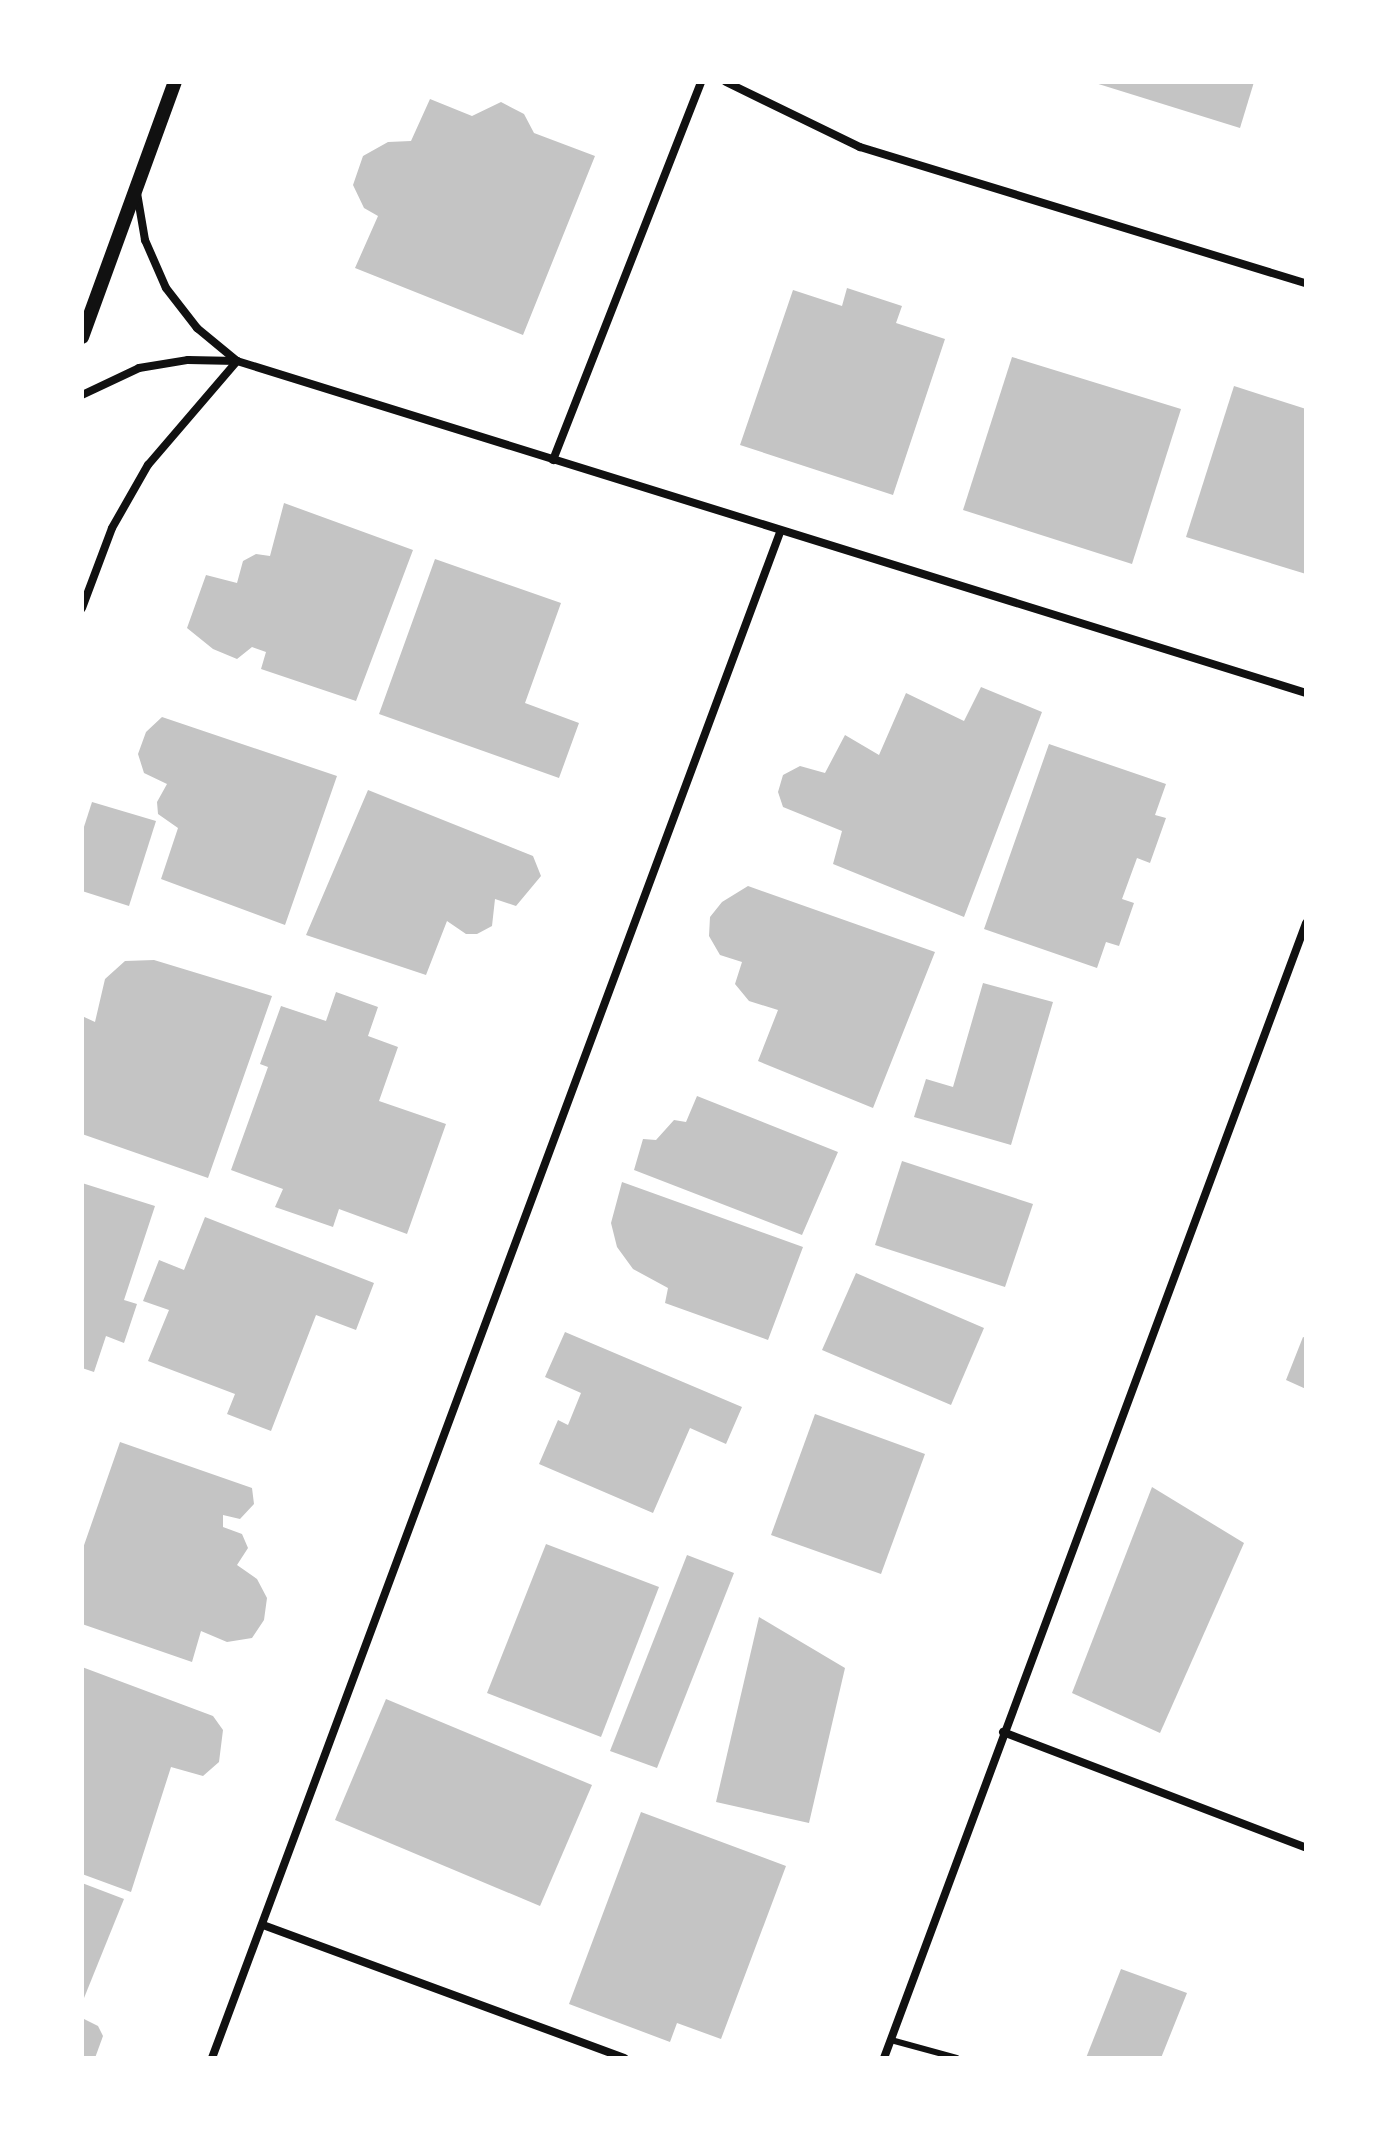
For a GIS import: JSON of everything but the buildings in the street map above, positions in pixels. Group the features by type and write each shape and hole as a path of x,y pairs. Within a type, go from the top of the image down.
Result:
{"street":[{"path":"82,337 175,82"},
{"path":"553,460 701,82"},
{"path":"726,82 860,147 1306,283"},
{"path":"136,189 145,240 166,288 197,328 237,361"},
{"path":"82,395 139,368 188,360 237,361 1306,693"},
{"path":"82,608 112,528 148,465 237,361"},
{"path":"212,2058 780,532"},
{"path":"884,2058 1306,923"},
{"path":"1003,1732 1306,1848"},
{"path":"263,1925 624,2058"}],"lane":[{"path":"891,2040 957,2058"}]}
